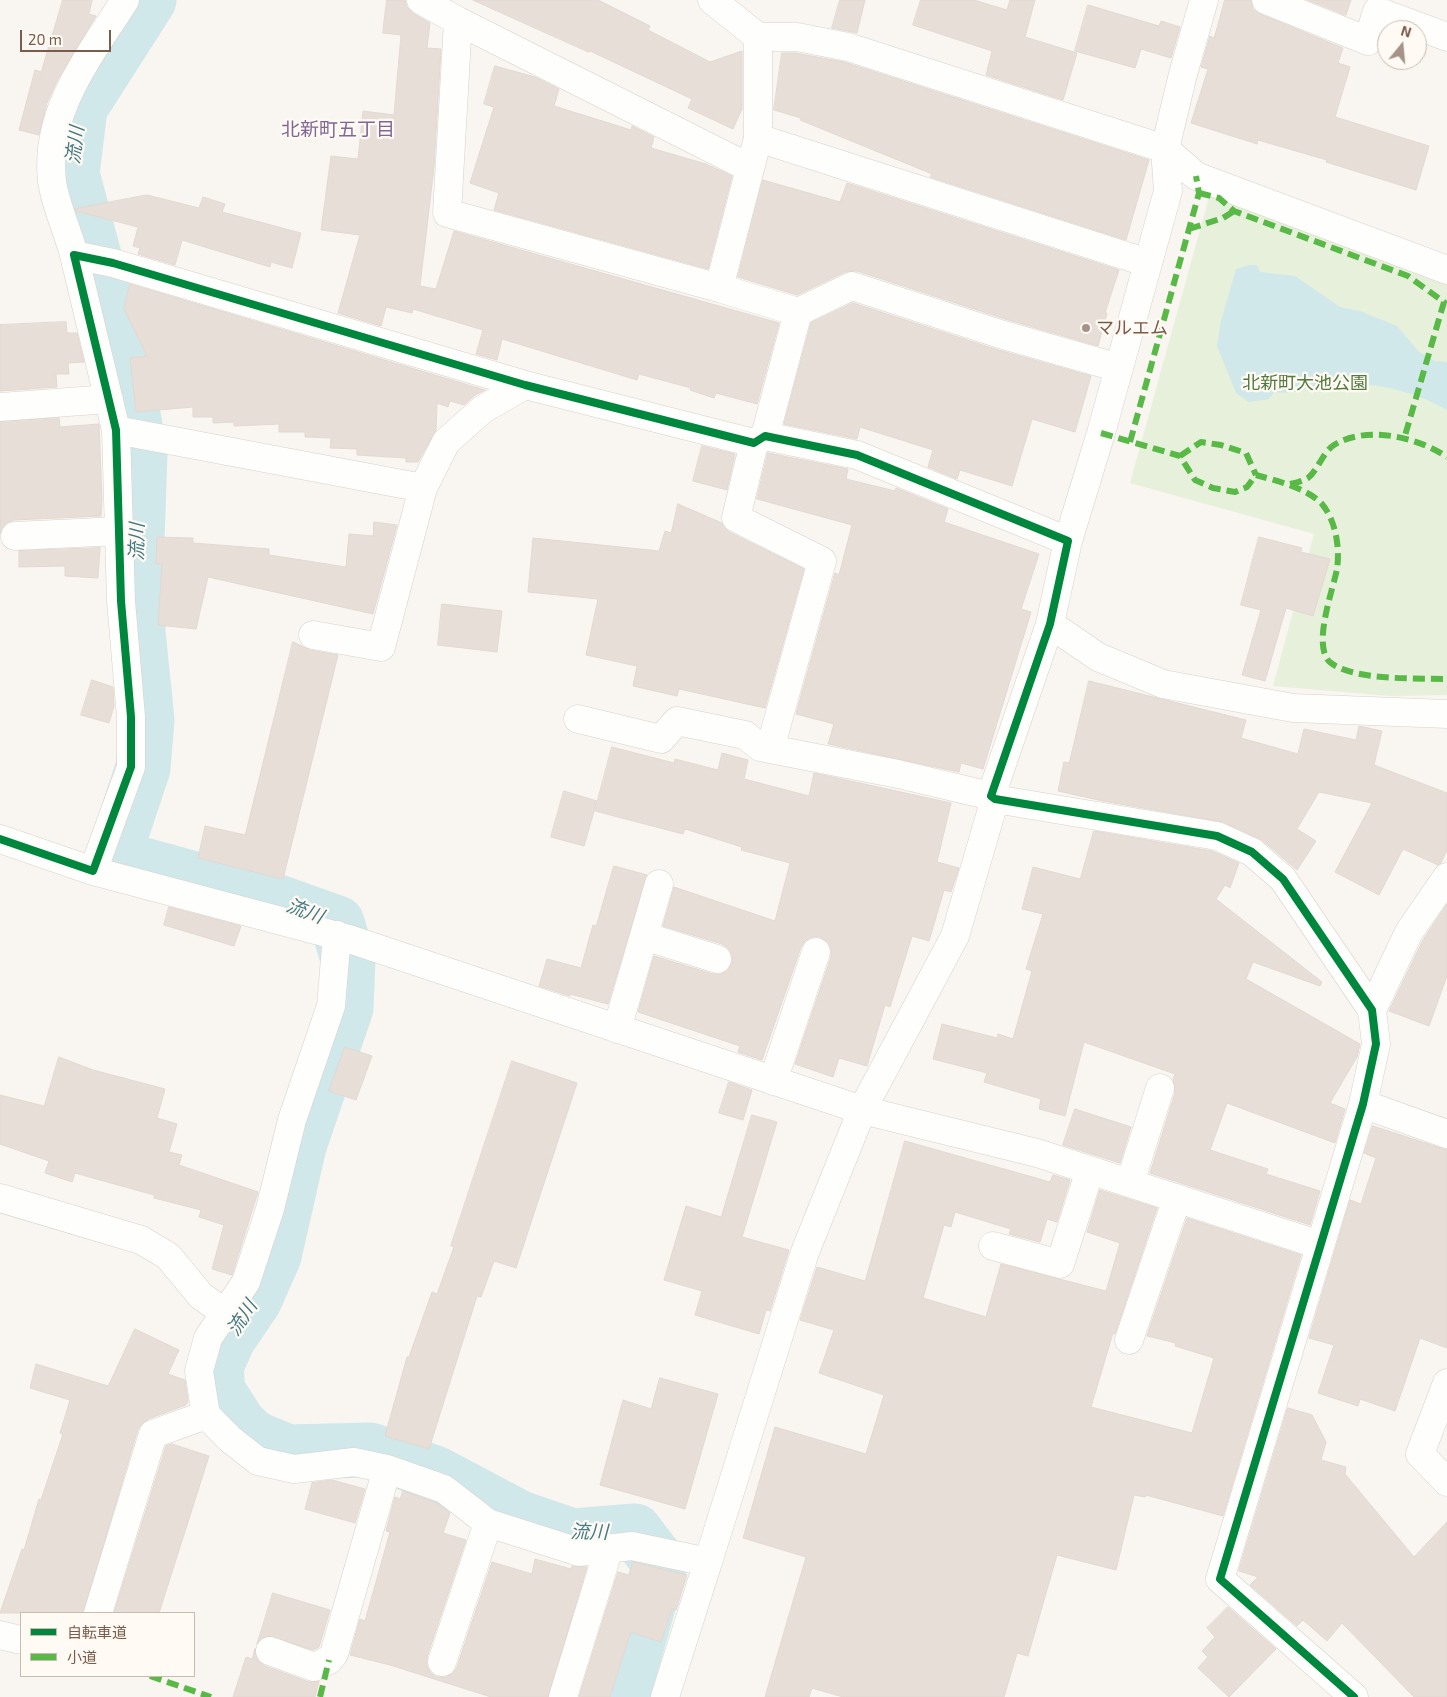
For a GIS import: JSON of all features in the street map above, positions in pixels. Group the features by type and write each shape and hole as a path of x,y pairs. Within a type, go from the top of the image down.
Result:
{"street":[{"path":"93,871 131,768 131,717 121,601 120,531 131,432 109,399 79,256 52,181 57,119 69,90 125,0"},
{"path":"421,0 458,21 750,168"},
{"path":"712,0 758,37 797,37 848,47 1165,148 1196,176 1447,270"},
{"path":"665,1697 804,1252 862,1110 954,936 993,797 1050,624 1068,541 1168,191 1165,148 1204,0"},
{"path":"1266,0 1368,41 1377,11 1447,37"},
{"path":"458,21 447,213 719,288 798,312 852,286 1000,334 1118,368"},
{"path":"719,288 758,138 758,37"},
{"path":"758,138 1148,263"},
{"path":"79,256 113,263 525,385 759,440 856,455 1068,541"},
{"path":"770,750 822,561 736,518 798,312"},
{"path":"313,635 381,647 423,488 446,442 483,409 525,385"},
{"path":"0,407 109,399"},
{"path":"131,432 423,488"},
{"path":"15,536 120,531"},
{"path":"1050,624 1098,657 1163,684 1293,708 1447,714"},
{"path":"578,719 661,739 676,721 745,735 760,747 770,750 898,774 993,797 1217,836 1252,852 1283,879 1372,1010 1376,1044 1363,1104 1220,1579 1354,1697"},
{"path":"0,839 93,871 343,937 862,1110 1037,1153 1320,1245"},
{"path":"1372,1010 1409,932 1447,877"},
{"path":"617,1028 659,884"},
{"path":"644,936 717,959"},
{"path":"343,937 331,1006 292,1120 270,1209 246,1282 208,1338 200,1371 206,1414 230,1439 258,1461 294,1469 354,1462 387,1469 444,1489 488,1523 579,1552 621,1547 708,1562"},
{"path":"773,1080 816,952"},
{"path":"1130,1183 1160,1088"},
{"path":"1363,1104 1447,1134"},
{"path":"993,1246 1060,1264 1090,1170"},
{"path":"0,1198 141,1240 168,1256 201,1296 224,1312"},
{"path":"1129,1340 1177,1198"},
{"path":"1447,1383 1420,1454 1447,1482"},
{"path":"98,1612 153,1434 206,1414"},
{"path":"270,1651 314,1667 330,1660 334,1654 387,1469"},
{"path":"442,1662 488,1523"},
{"path":"563,1697 621,1547"},
{"path":"0,1635 20,1640"}],"green space":[{"name":"北新町大池公園","path":"1211,190 1447,279 1447,695 1390,696 1273,686 1314,534 1130,483"}],"water":[{"path":"1257,265 1260,272 1295,276 1340,307 1360,311 1397,326 1419,352 1435,361 1447,362 1447,410 1403,391 1372,385 1340,384 1293,392 1274,392 1269,399 1249,402 1236,393 1217,346 1221,321 1236,269"}],"building":[{"path":"63,0 92,0 89,14 96,16 58,79 47,103 39,135 19,130 35,70 41,72"},
{"path":"387,0 405,0 407,7 413,13 430,23 427,48 441,49 434,167 420,286 436,289 454,231 779,323 757,404 716,393 714,398 690,390 691,388 639,374 637,380 502,339 497,360 476,354 483,330 413,309 412,313 386,307 381,326 338,313 360,235 321,230 331,156 358,159 363,111 394,115 401,35 383,33"},
{"path":"473,0 598,0 650,26 648,30 710,62 742,51 742,109 733,129 688,108 692,99 590,51"},
{"path":"840,0 865,0 857,33 832,28"},
{"path":"921,0 974,0 1007,10 1010,0 1035,0 1025,37 1077,53 1063,100 986,75 992,51 913,25"},
{"path":"1225,0 1251,0 1253,9 1260,14 1343,48 1338,63 1350,67 1335,117 1429,146 1416,190 1326,162 1327,160 1258,140 1257,144 1191,123 1208,69 1201,67 1210,36 1214,38"},
{"path":"1308,0 1351,0 1346,15"},
{"path":"1088,5 1159,26 1161,21 1180,27 1171,58 1141,49 1135,68 1075,51"},
{"path":"782,53 795,53 844,62 1149,160 1126,240 930,177 932,174 800,120 801,118 774,110"},
{"path":"495,66 535,77 559,89 554,106 631,130 632,126 654,137 651,148 706,164 732,176 708,269 494,210 499,193 470,183 494,107 484,104"},
{"path":"763,180 840,202 847,183 1119,270 1105,313 1107,313 1098,346 1005,319 857,271 845,272 797,295 738,277"},
{"path":"147,195 199,208 203,197 225,204 222,212 301,233 292,268 271,262 270,267 182,240 175,265 138,254 140,248 133,246 138,227 76,211 75,209"},
{"path":"130,284 485,390 475,395 464,405 450,401 448,407 437,403 436,430 418,462 406,462 406,458 357,455 357,449 330,448 331,438 305,437 305,432 279,432 279,424 234,426 234,422 213,423 213,417 193,417 193,407 136,412 130,358 147,356 124,309"},
{"path":"853,303 995,349 1091,376 1075,432 1032,419 1012,486 960,470 957,479 928,467 933,450 860,427 857,439 784,424 811,323"},
{"path":"66,322 67,333 77,333 84,362 68,363 69,374 56,374 57,387 0,391 0,325"},
{"path":"59,418 60,427 99,424 101,516 14,520 6,523 0,534 0,422"},
{"path":"702,446 735,454 727,490 693,481"},
{"path":"768,453 848,469 846,479 895,491 896,488 948,509 944,522 1039,554 1021,609 1031,612 983,769 961,763 959,772 828,744 834,724 796,714 835,573 839,575 852,525 757,499"},
{"path":"678,504 722,523 729,532 804,569 765,708 679,689 677,696 633,686 637,666 586,655 598,599 528,592 533,538 659,551 665,531 671,533"},
{"path":"374,522 397,525 373,614 208,577 196,629 158,625 162,564 156,564 157,537 193,538 193,543 269,549 269,555 346,567 349,534 373,536"},
{"path":"1259,537 1302,548 1301,552 1330,559 1313,616 1286,608 1265,681 1242,675 1261,610 1241,605"},
{"path":"100,548 98,578 65,576 65,566 19,567 19,551"},
{"path":"442,604 502,611 497,652 438,645"},
{"path":"293,642 310,650 338,655 283,879 198,858 205,826 245,835"},
{"path":"92,680 113,687 114,706 109,723 81,715"},
{"path":"1089,681 1246,720 1241,738 1298,754 1304,729 1356,740 1359,726 1382,731 1374,765 1447,793 1447,850 1441,863 1438,865 1403,849 1379,895 1335,872 1372,803 1319,792 1297,829 1316,841 1297,870 1262,840 1223,822 1103,801 1058,791 1064,762 1069,763"},
{"path":"612,747 674,763 675,759 718,770 722,753 748,760 744,779 809,796 814,773 951,803 937,862 959,868 951,892 944,890 929,941 912,936 890,1007 885,1005 867,1066 839,1058 833,1077 795,1064 831,957 831,949 828,942 820,937 812,937 806,940 801,947 762,1060 738,1052 740,1046 638,1012 654,956 713,974 727,971 732,963 729,949 722,944 663,926 674,887 775,921 790,863 741,850 742,847 685,829 683,834 595,811"},
{"path":"564,791 597,801 584,846 551,837"},
{"path":"1094,831 1212,851 1239,863 1230,888 1225,885 1216,899 1322,982 1320,986 1253,962 1246,979 1360,1044 1357,1057 1330,1103 1345,1109 1335,1143 1227,1103 1210,1150 1268,1169 1266,1174 1320,1191 1310,1225 1150,1173 1175,1093 1173,1079 1175,1074 1084,1042 1065,1116 1039,1109 1041,1099 984,1082 987,1073 933,1059 942,1024 997,1038 998,1034 1013,1039 1032,971 1026,969 1043,914 1022,909 1033,867 1080,879"},
{"path":"614,866 647,875 608,1004 570,994 570,996 539,986 547,959 581,968 593,925 596,926"},
{"path":"1447,904 1447,976 1429,1026 1389,1011 1423,940"},
{"path":"169,907 241,926 234,946 164,925"},
{"path":"345,1047 372,1056 356,1100 329,1091"},
{"path":"59,1057 93,1070 165,1089 157,1118 177,1124 169,1152 182,1155 179,1165 258,1192 232,1275 212,1269 224,1225 199,1217 201,1210 154,1198 154,1195 75,1173 72,1182 45,1173 49,1161 0,1144 0,1095 44,1106"},
{"path":"512,1061 577,1083 516,1268 494,1261 481,1297 477,1296 429,1449 385,1436 407,1357 409,1357 432,1292 437,1294 454,1247 451,1246"},
{"path":"729,1082 752,1090 743,1120 719,1113"},
{"path":"1075,1109 1131,1127 1120,1163 1063,1145"},
{"path":"752,1115 777,1122 742,1237 789,1250 770,1311 766,1310 759,1334 695,1315 702,1291 664,1280 686,1206 721,1217"},
{"path":"1373,1126 1447,1150 1447,1348 1420,1338 1395,1411 1360,1399 1358,1406 1318,1393 1334,1345 1309,1338 1350,1200 1361,1204 1376,1158 1364,1153"},
{"path":"905,1141 1050,1182 1053,1175 1070,1180 1057,1222 1047,1219 1040,1242 1009,1234 1011,1229 955,1212 951,1227 944,1225 923,1298 986,1317 1001,1264 1106,1291 1120,1243 1087,1232 1100,1190 1157,1208 1115,1334 1113,1333 1091,1407 1192,1433 1214,1358 1175,1346 1176,1343 1147,1336 1187,1218 1301,1255 1223,1516 1146,1495 1145,1497 1134,1495 1116,1570 1057,1555 1028,1656 1017,1653 1004,1697 843,1697 812,1688 809,1697 765,1697 806,1557 743,1538 775,1427 866,1454 884,1395 819,1373 834,1330 800,1320 817,1267 865,1281"},
{"path":"135,1329 179,1350 168,1374 185,1380 188,1401 186,1405 148,1419 138,1429 83,1612 0,1613 22,1549 24,1550 39,1499 41,1500 63,1434 60,1433 70,1400 30,1388 36,1364 108,1386"},
{"path":"660,1378 718,1394 685,1509 600,1485 623,1400 651,1409"},
{"path":"1288,1408 1312,1415 1326,1442 1321,1460 1346,1467 1345,1474 1414,1557 1447,1522 1447,1697 1414,1697 1342,1623 1327,1641 1303,1620 1297,1626 1250,1585 1258,1577 1239,1571"},
{"path":"172,1444 209,1456 159,1612 114,1612 166,1446"},
{"path":"332,1480 365,1489 355,1523 305,1509 312,1483"},
{"path":"403,1491 436,1503 450,1513 443,1533 466,1540 427,1657 427,1666 431,1673 437,1677 446,1677 453,1673 457,1667 492,1562 532,1574 535,1559 571,1569 572,1566 587,1567 548,1697 491,1697 390,1665 350,1655 360,1619 365,1621 390,1532 386,1531 395,1497 400,1499"},
{"path":"633,1562 687,1575 676,1610 672,1609 661,1642 631,1632 610,1697 579,1697 618,1572 629,1575"},
{"path":"273,1593 330,1610 319,1647 313,1650 268,1636 260,1639 257,1644"},
{"path":"1228,1607 1276,1649 1229,1697 1198,1668 1208,1657 1202,1651 1215,1637 1207,1628"},
{"path":"255,1649 258,1661 265,1666 309,1682 319,1681 315,1697 233,1697 246,1657 252,1659"}],"waterway":[{"name":"流川","path":"149,0 80,108 72,174 125,371 140,453 137,540 138,632 147,720 143,768 118,843 129,861 275,901 337,923 348,959 346,1008 299,1146 274,1256 255,1299 228,1339 216,1367 218,1391 239,1424 254,1438 288,1452 370,1450 437,1474 520,1518 573,1536 635,1531 660,1564 622,1697"}],"marked path":[{"path":"1130,442 1199,193 1196,176"},
{"path":"1199,193 1219,198 1234,211 1408,276 1444,302 1404,439"},
{"path":"1189,229 1223,218 1234,211"},
{"path":"1101,433 1180,456 1195,480 1213,488 1235,492 1247,487 1256,475 1291,486 1316,498 1331,518 1338,552 1337,569 1323,632 1325,656 1331,663 1342,669 1370,676 1447,679"},
{"path":"1290,484 1308,478 1334,445 1347,439 1361,436 1392,436 1407,439 1422,444 1447,457"},
{"path":"1180,456 1201,442 1221,445 1246,453 1256,475"},
{"path":"320,1697 329,1660"},
{"path":"153,1677 211,1697"}],"cycle path":[{"path":"0,839 93,871 131,767 131,717 121,601 116,430 74,255 113,263 525,385 754,443 765,436 857,455 1068,541 1050,624 991,796 995,799 1217,836 1252,852 1283,879 1372,1010 1376,1044 1363,1104 1220,1579 1354,1697"}],"place":[{"name":"マルエム","path":"1086,328"}],"district":[{"name":"北新町五丁目","path":"338,130"}]}
